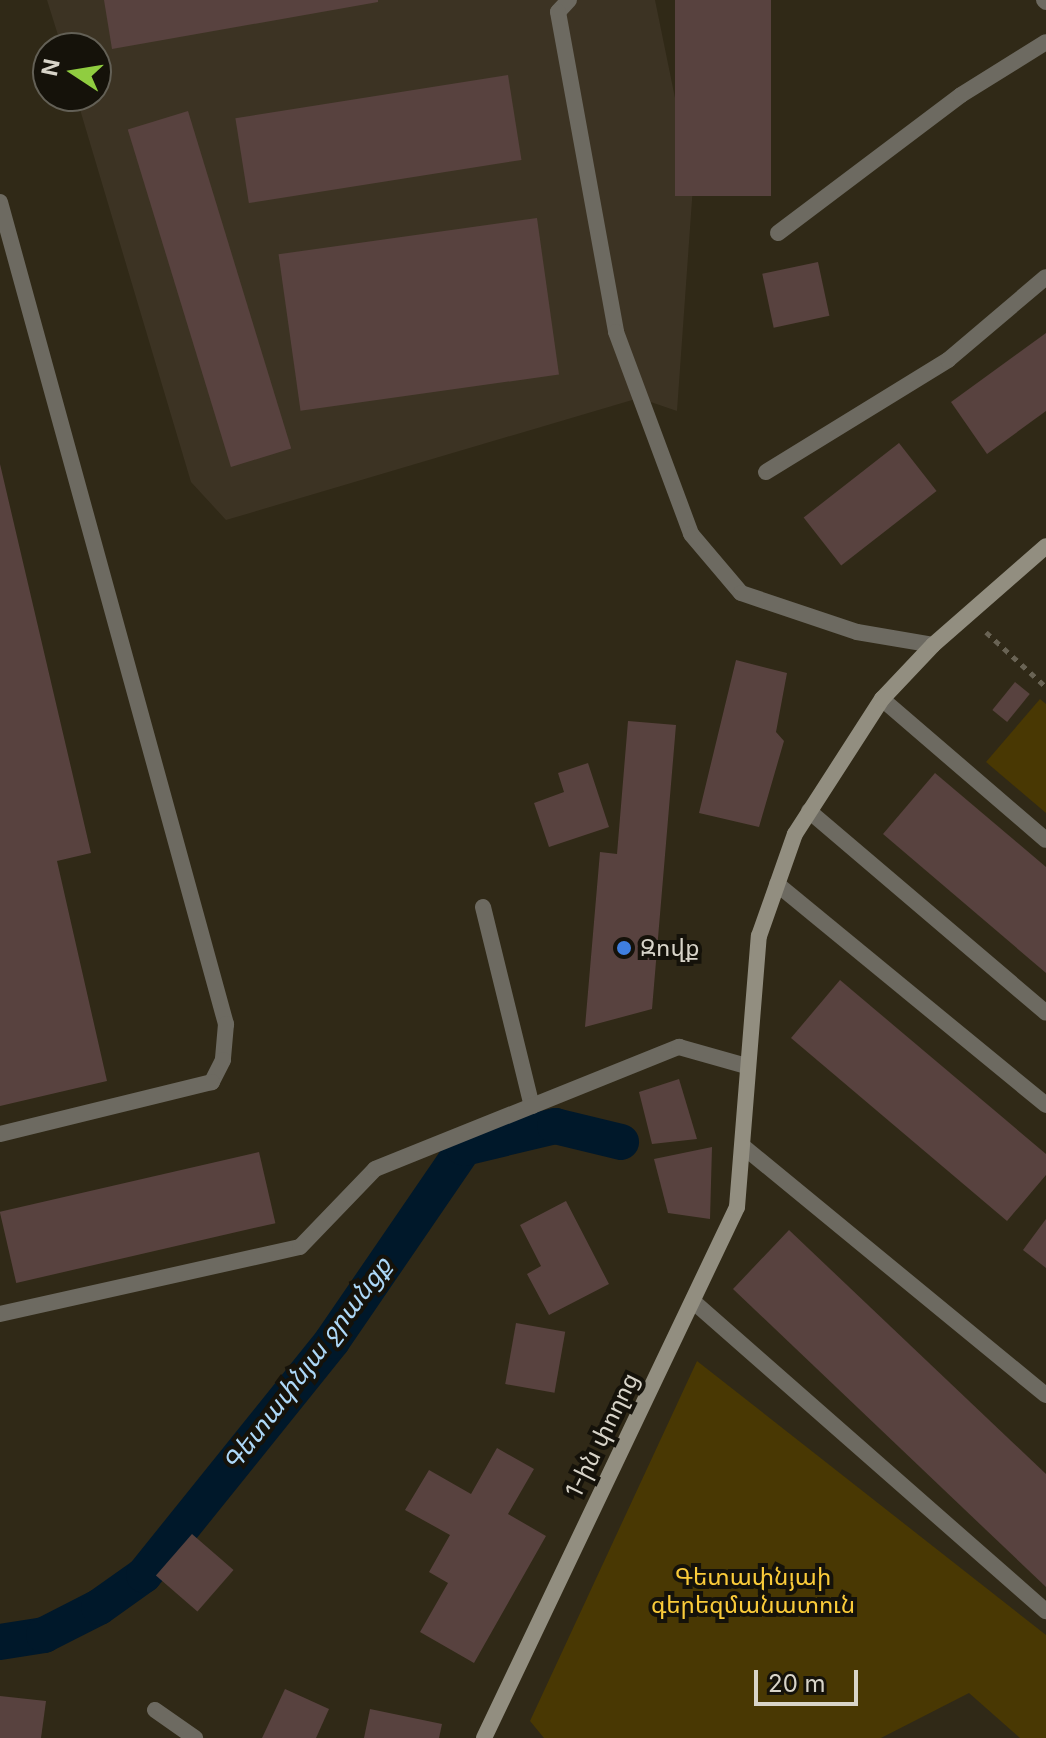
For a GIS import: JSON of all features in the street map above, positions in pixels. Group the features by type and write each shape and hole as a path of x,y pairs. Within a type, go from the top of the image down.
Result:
{"main road":[{"name":"1-ին փողոց","path":"484,1738 695,1303 737,1207 745,1148 746,1066 759,936 795,834 882,699 933,645 1046,546"}],"street":[{"path":"569,0 558,12 616,332 691,534 741,593 857,632 933,645"},
{"path":"778,233 961,95 1046,42"},
{"path":"0,202 226,1024 223,1060 212,1082 0,1134"},
{"path":"766,472 948,360 1046,277"},
{"path":"882,699 1046,840"},
{"path":"809,811 1046,1013"},
{"path":"777,884 1046,1105"},
{"path":"483,907 532,1106"},
{"path":"0,1314 300,1247 375,1169 679,1047 746,1066"},
{"path":"745,1148 1046,1395"},
{"path":"695,1303 1046,1611"},
{"path":"155,1710 195,1738"}],"path":[{"path":"967,615 1046,687"}],"shaded area":[{"path":"47,0 655,0 693,186 677,411 639,398 226,520 191,482 81,112 112,112 112,32 57,32"}],"green space":[{"path":"1040,699 1046,704 1046,813 986,762"},
{"name":"Գետափնյաի գերեզմանատուն","path":"697,1361 1046,1635 1046,1738 1020,1738 969,1693 881,1738 544,1738 530,1721"}],"building":[{"path":"104,0 378,0 112,49 112,32 109,32"},
{"path":"675,0 771,0 771,196 675,196"},
{"path":"508,75 521,160 249,203 235,118"},
{"path":"188,111 291,449 231,467 128,129"},
{"path":"537,218 559,374 301,411 279,254"},
{"path":"818,262 829,316 774,328 762,274"},
{"path":"1046,333 1046,411 987,454 951,402"},
{"path":"899,443 937,491 841,566 804,517"},
{"path":"0,464 91,853 57,861 107,1081 0,1106"},
{"path":"736,660 787,673 776,732 784,741 759,827 699,813"},
{"path":"1015,682 1030,694 1007,722 992,710"},
{"path":"628,721 676,725 652,1009 585,1027 600,852 617,854"},
{"path":"588,763 609,827 549,847 534,803 564,792 558,773"},
{"path":"935,773 1046,867 1046,973 883,834"},
{"path":"840,980 1046,1154 1046,1175 1007,1221 791,1038"},
{"path":"679,1079 697,1139 652,1144 639,1092"},
{"path":"712,1147 710,1219 668,1213 654,1159"},
{"path":"259,1152 275,1223 16,1283 0,1212"},
{"path":"566,1201 609,1284 549,1315 527,1274 541,1266 520,1225"},
{"path":"1046,1219 1046,1268 1023,1250"},
{"path":"789,1230 1046,1474 1046,1587 733,1289"},
{"path":"516,1323 565,1332 554,1393 505,1384"},
{"path":"497,1448 534,1469 508,1514 546,1536 474,1663 420,1632 448,1583 429,1572 450,1535 405,1510 429,1470 471,1494"},
{"path":"192,1534 234,1570 197,1612 156,1576"},
{"path":"285,1689 329,1709 316,1738 262,1738"},
{"path":"0,1696 46,1701 41,1738 0,1738"},
{"path":"370,1709 442,1724 439,1738 364,1738"}],"waterway":[{"name":"Գետափնյա ջրանցք","path":"0,1642 44,1635 99,1607 144,1575 332,1341 464,1148 555,1126 621,1142"}],"place":[{"name":"Զովք","path":"624,948"}]}
